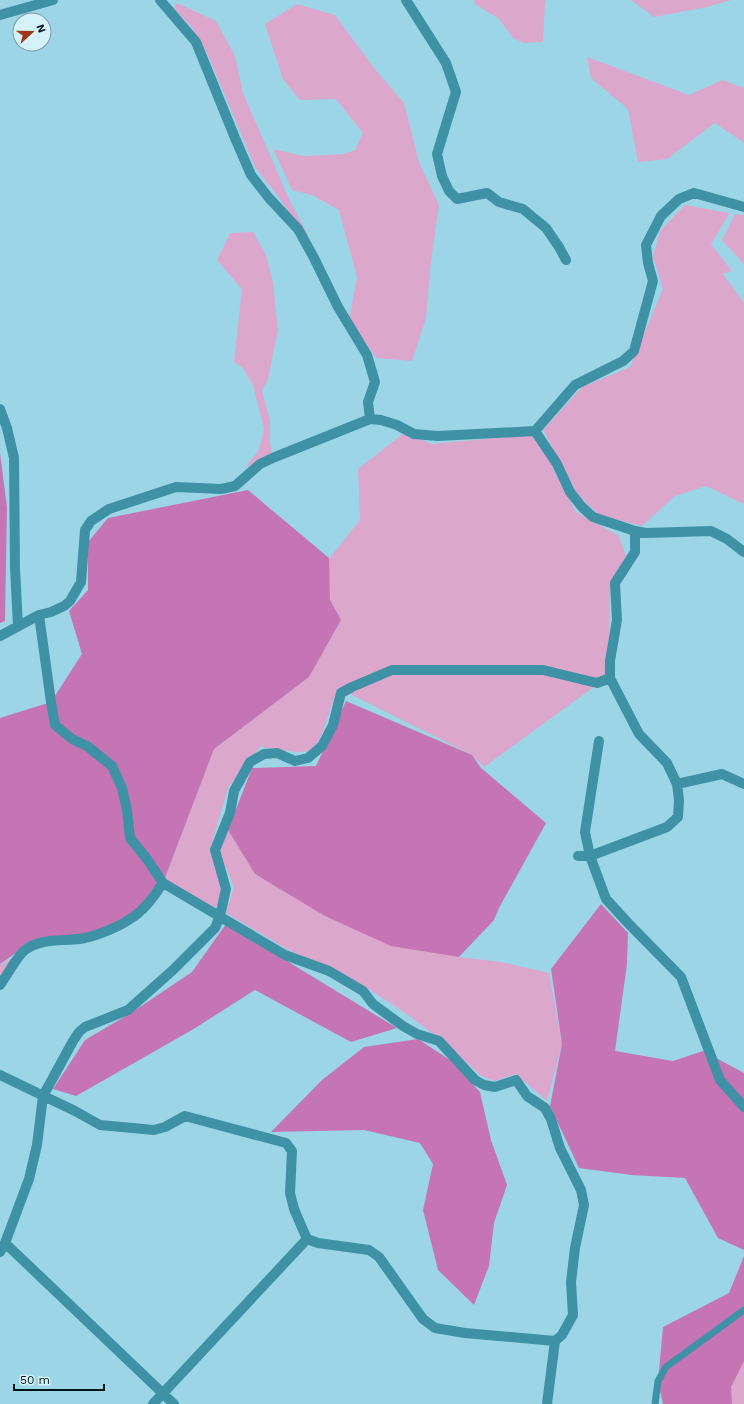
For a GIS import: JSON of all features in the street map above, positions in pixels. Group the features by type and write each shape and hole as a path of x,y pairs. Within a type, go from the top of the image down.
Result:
{"street":[{"path":"0,15 53,0"},
{"path":"160,0 196,42 251,175 269,198 298,229 342,313 367,355 375,382 368,402 370,419"},
{"path":"406,0 446,63 456,92 437,154 442,176 449,190 457,199 487,193 499,202 522,209 546,228 566,260"},
{"path":"0,636 39,615 51,612 64,606 70,601 81,582 85,530 91,521 109,509 176,487 221,489 235,486 260,464 370,419 381,420 397,425 414,434 438,436 535,431 575,385 623,361 634,351 653,281 648,263 646,245 661,216 679,199 694,193 744,207"},
{"path":"0,409 7,428 14,458 15,568 18,626"},
{"path":"535,431 557,464 570,492 582,507 593,517 635,531 646,533 711,531 727,539 744,552"},
{"path":"578,856 590,856 668,827 678,817 680,800 677,784 667,763 639,734 610,678 610,661 617,620 615,583 635,552 635,531"},
{"path":"0,1075 75,1111 100,1125 154,1130 166,1127 185,1116 286,1143 292,1151 290,1193 294,1209 307,1238 318,1243 368,1250 379,1257 423,1319 435,1328 465,1333 555,1341 562,1336 573,1315 571,1282 575,1248 584,1205 581,1190 560,1148 551,1119 545,1108 527,1096 516,1080 495,1087 484,1085 475,1080 439,1041 417,1034 403,1026 373,1004 363,991 329,971 285,955 163,883 147,859 130,838 122,788 112,766 87,746 72,739 55,725 39,615"},
{"path":"0,1252 5,1243 29,1179 37,1145 43,1096 79,1032 85,1027 128,1010 173,970 215,928 220,916 226,889 215,850 230,813 234,792 250,762 264,754 277,753 295,760 308,758 322,746 333,725 341,693 352,686 392,670 543,670 597,683 610,678"},
{"path":"598,741 585,832 590,856 606,899 628,924 680,977 720,1080 744,1107"},
{"path":"677,784 722,774 744,784"},
{"path":"0,985 24,951 36,944 57,940 84,938 131,919 148,904 163,883"},
{"path":"154,1404 307,1238"},
{"path":"5,1243 174,1404"},
{"path":"547,1404 555,1341"}],"lane":[{"path":"655,1404 658,1380 666,1367 744,1310"}],"shaded area":[{"path":"474,0 547,0 545,2 543,42 524,43 513,38 499,19 475,4"},
{"path":"631,0 731,0 707,7 654,17"},
{"path":"177,3 216,21 235,56 243,93 290,201 308,235 307,237 255,167 207,53 192,28 174,8"},
{"path":"297,4 335,15 374,68 404,103 419,162 439,205 431,262 426,318 412,361 376,358 349,320 357,277 339,210 312,195 292,190 273,149 303,156 344,154 355,150 363,133 336,99 300,100 283,79 265,24"},
{"path":"587,57 689,95 722,80 744,88 744,143 715,123 667,159 638,162 628,109 591,78"},
{"path":"685,205 730,213 711,244 732,271 723,274 744,303 744,504 706,486 675,496 642,526 599,515 578,495 543,430 582,387 630,367 663,289 653,256 660,231"},
{"path":"735,214 744,215 744,264 722,240"},
{"path":"253,232 266,255 273,283 278,330 268,379 262,391 270,420 270,442 272,454 245,468 259,450 264,429 253,385 242,367 234,362 242,289 217,260 230,233"},
{"path":"404,433 432,444 535,434 576,512 619,536 626,556 610,588 609,676 484,767 472,755 338,688 322,734 313,751 296,752 260,747 228,788 210,849 223,889 216,908 163,883 214,749 309,677 341,620 330,600 328,560 360,520 358,469"},
{"path":"0,453 7,507 5,621 0,623"},
{"path":"248,490 329,558 330,600 341,620 309,677 214,749 163,883 148,904 115,926 22,949 0,964 0,718 51,702 82,654 69,611 88,590 88,542 108,518"},
{"path":"346,701 472,755 481,768 546,823 499,908 494,920 459,957 391,946 325,916 255,874 228,830 252,768 316,766"},
{"path":"228,830 255,874 340,923 459,957 501,962 549,973 562,1044 547,1101 516,1074 494,1081 481,1076 448,1045 408,1015 364,986 285,948 226,913 234,887 219,851"},
{"path":"601,904 628,933 627,964 615,1051 673,1061 703,1051 744,1073 744,1250 718,1238 685,1178 631,1175 579,1168 550,1106 562,1044 551,969"},
{"path":"226,924 397,1028 351,1042 255,990 192,1030 76,1096 53,1089 85,1040 131,1013 192,972"},
{"path":"24,951 0,985 0,965"},
{"path":"418,1039 450,1060 480,1092 491,1140 507,1185 494,1223 489,1266 474,1305 438,1270 423,1210 433,1164 420,1143 364,1130 271,1132 322,1080 364,1047"},
{"path":"744,1256 744,1361 731,1387 732,1404 663,1404 658,1381 663,1327 729,1293"},
{"path":"744,1344 744,1404 693,1404"}]}
